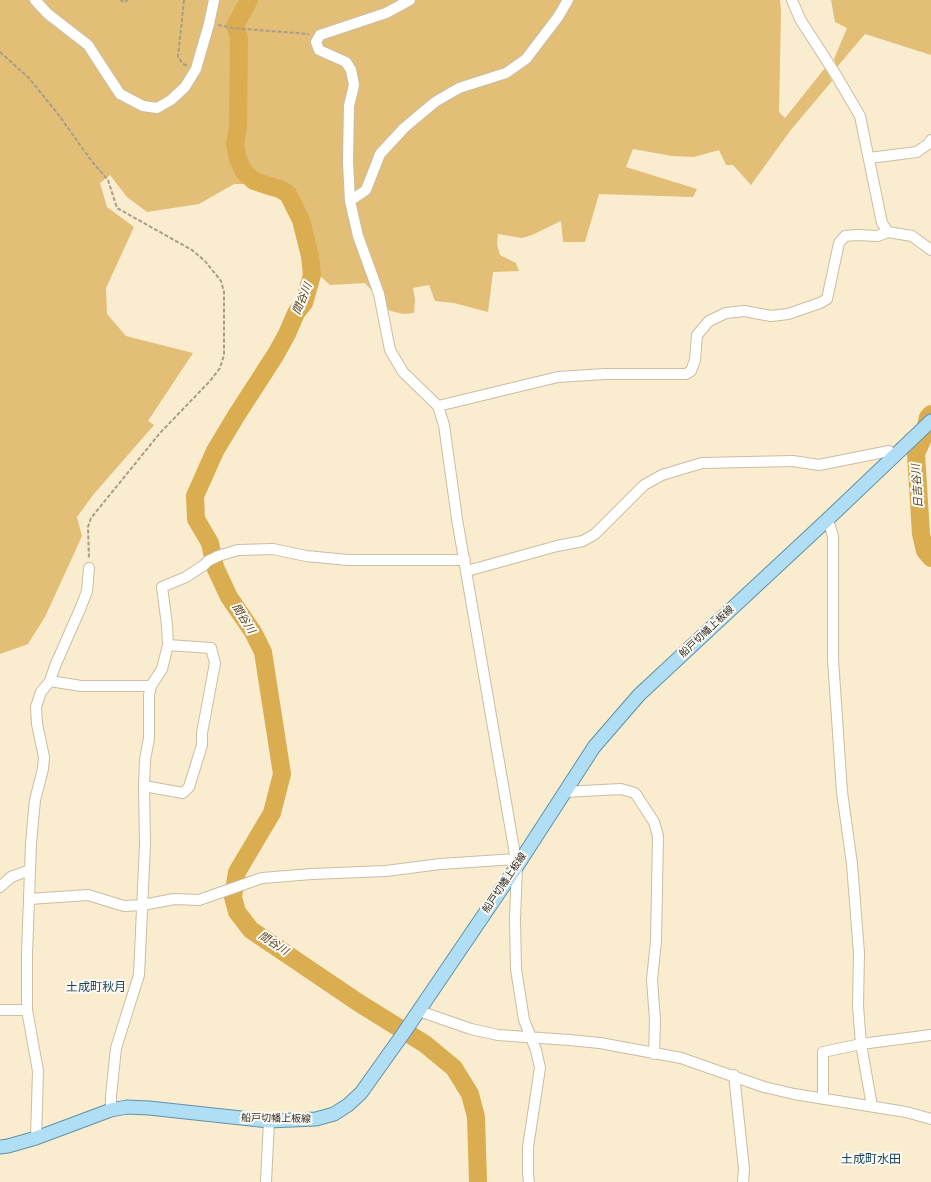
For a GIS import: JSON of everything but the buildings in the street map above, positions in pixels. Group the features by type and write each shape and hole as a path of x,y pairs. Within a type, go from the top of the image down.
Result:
{"main road":[{"name":"船戸切幡上板線","path":"0,1147 36,1138 111,1110 127,1107 269,1121 316,1119 334,1114 348,1105 361,1092 419,1011 516,862 594,747 639,695 828,519 927,424"}],"street":[{"path":"35,0 48,14 88,45 120,94 143,106 157,108 171,100 186,87 196,70 214,0"},
{"path":"410,0 386,13 320,35 316,42 319,50 346,62 351,70 354,85 348,106 350,201 358,236 379,294 390,350 403,372 438,406 444,425 458,519 516,862 516,969 524,1020 536,1050 540,1068 528,1147 529,1182"},
{"path":"350,201 366,190 380,154 404,128 435,102 459,88 506,73 526,59 558,17 568,0"},
{"path":"792,0 800,19 860,116 882,223 888,232"},
{"path":"869,158 917,152 931,140"},
{"path":"438,406 558,377 605,374 686,374 691,371 696,360 697,335 708,321 726,313 744,312 771,316 788,314 820,303 827,298 839,243 845,236 878,236 888,232 912,236 931,250"},
{"path":"467,571 557,546 583,541 596,534 644,485 662,476 702,463 793,461 819,465 889,451 896,454"},
{"path":"828,519 833,537 833,659 836,708 842,792 852,864 859,953 858,1006 861,1044 872,1106"},
{"path":"111,1110 116,1048 139,975 145,844 144,786 145,760 149,738 149,695 151,686 162,669 168,645 162,587 186,577 208,561 218,556 238,550 273,549 306,556 348,560 465,560"},
{"path":"36,1138 38,1071 27,1010 27,954 31,843 35,800 43,769 44,757 37,724 36,707 41,692 50,681 87,591 89,568"},
{"path":"144,786 182,793 189,788 202,745 202,733 215,663 211,648 168,645"},
{"path":"50,681 81,686 151,686"},
{"path":"564,792 621,789 635,793 654,822 658,836 656,941 652,980 655,1020 654,1054"},
{"path":"29,899 88,895 124,906 143,905 174,899 199,900 262,878 386,871 440,864 516,862"},
{"path":"0,887 11,877 30,870"},
{"path":"0,1010 27,1010"},
{"path":"419,1011 471,1029 498,1035 600,1043 681,1058 734,1075 764,1087 794,1094 906,1112 924,1116 931,1120"},
{"path":"823,1099 823,1052 861,1044 931,1035"},
{"path":"734,1075 744,1169 743,1182"},
{"path":"266,1182 269,1121"}],"path":[{"path":"120,0 125,2 128,0"},
{"path":"184,0 178,57 183,64 196,70"},
{"path":"209,24 232,28 320,35"},
{"path":"0,52 28,78 58,114 93,163 108,180 117,208 192,250 205,261 221,281 224,292 224,355 220,368 210,381 160,433 91,518 88,527 89,568"}],"shaded area":[{"path":"0,0 780,0 779,112 785,118 825,68 832,81 790,131 751,185 733,165 726,165 719,150 694,157 672,156 633,149 626,167 697,189 693,197 599,194 585,242 563,242 561,221 532,235 522,238 498,234 497,244 500,255 516,263 519,271 493,272 488,312 454,303 435,301 429,285 413,288 415,300 414,313 404,314 390,311 365,283 330,285 318,274 309,224 277,195 251,184 234,184 199,204 147,212 127,197 110,175 100,183 107,207 134,227 106,288 107,314 126,336 193,353 148,421 154,425 93,495 77,517 82,536 45,617 28,644 0,654"},
{"path":"831,0 931,0 931,55 865,34 837,67 834,59 847,28 835,22"}],"waterway":[{"name":"間谷川","path":"249,0 235,26 239,38 238,127 235,144 238,159 244,172 254,181 280,189 288,194 301,220 310,256 312,275 304,303 296,313 276,354 215,451 195,496 196,519 210,543 215,567 229,597 253,632 263,652 282,774 272,813 237,872 233,897 237,912 251,930 359,1003 425,1044 454,1068 470,1094 476,1117 478,1182"},
{"name":"日吉谷川","path":"931,414 928,417 923,438 916,454 921,534 925,551 931,558"}],"district":[{"name":"土成町秋月","path":"96,988"},
{"name":"土成町水田","path":"871,1160"}]}
